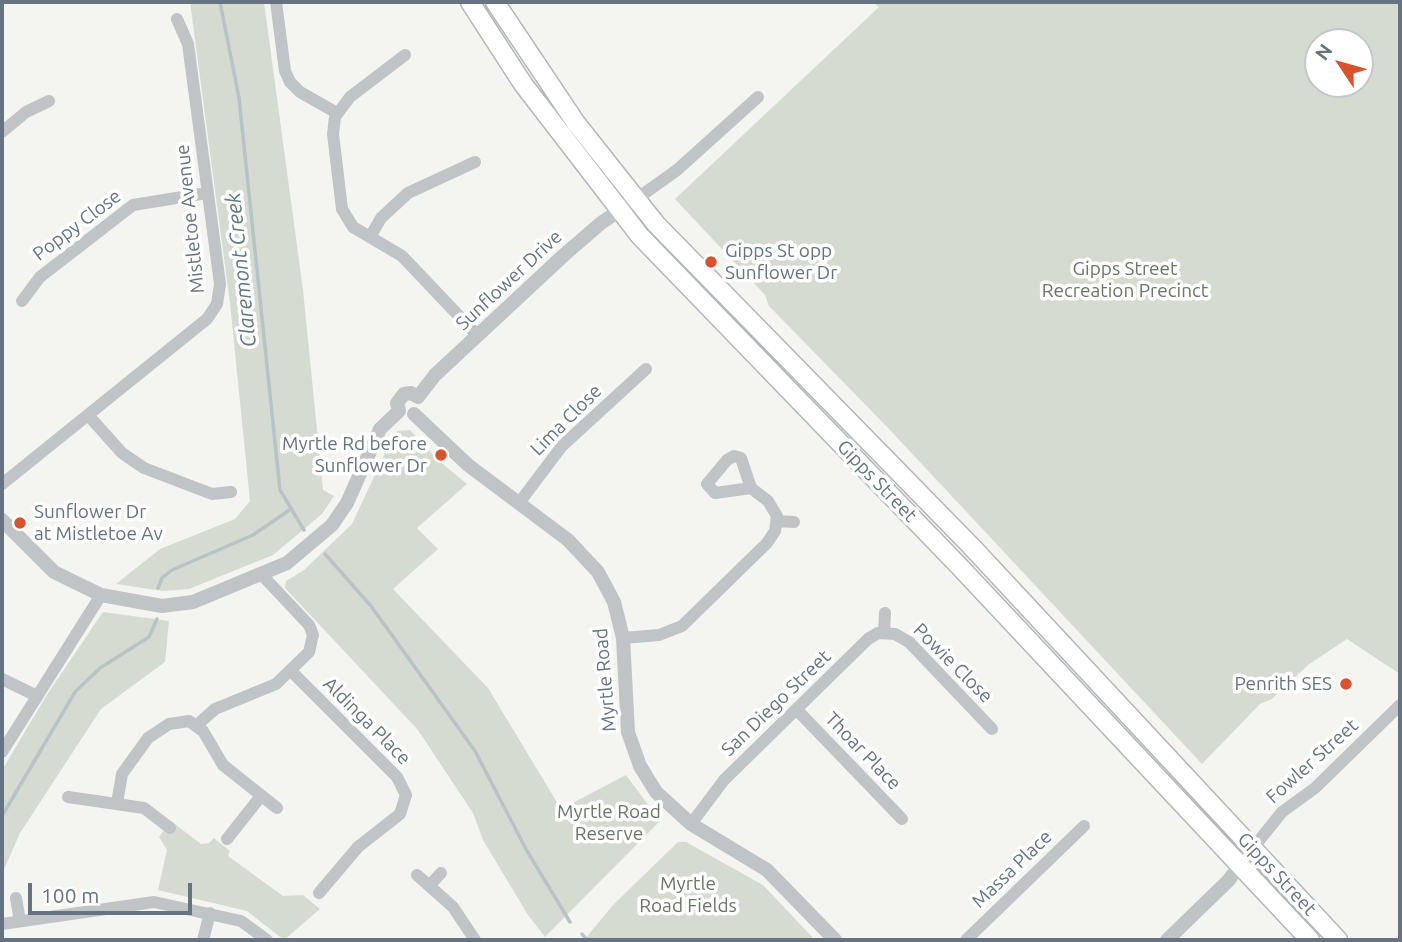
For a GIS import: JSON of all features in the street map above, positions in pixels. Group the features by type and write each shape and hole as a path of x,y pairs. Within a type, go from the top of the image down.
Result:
{"main road":[{"name":"Gipps Street","path":"470,2 523,85 619,211 1310,940"},
{"name":"Gipps Street","path":"495,2 539,72 635,200 778,351 971,546 1338,940"}],"street":[{"path":"276,2 287,77 300,92 337,113"},
{"name":"Mistletoe Avenue","path":"2,484 207,319 215,309 220,284 188,44 177,19"},
{"path":"405,55 350,97 337,113 333,134 342,209 353,227 402,256 477,335"},
{"path":"635,200 677,170 758,97"},
{"path":"2,132 26,112 48,101"},
{"path":"370,237 381,218 413,190 475,162"},
{"name":"Poppy Close","path":"22,301 40,277 133,205 143,201 207,193"},
{"name":"Sunflower Drive","path":"407,413 420,407 418,397 435,374 564,255 635,200"},
{"name":"Lima Close","path":"519,503 562,446 646,369"},
{"path":"2,520 48,569 101,595 174,606 206,598 295,558 332,525 347,503 380,429 407,413"},
{"name":"Myrtle Road","path":"407,413 468,465 568,540 591,562 614,602 623,638 626,721 635,757 656,792 691,824 760,864 835,940"},
{"path":"88,415 122,453 144,468 212,494 231,492"},
{"path":"751,488 768,500 778,521"},
{"path":"778,521 794,522"},
{"path":"623,638 659,635 682,626 767,543 778,521"},
{"path":"197,725 211,711 273,686 309,652 313,635 309,625 262,575"},
{"path":"2,752 101,595"},
{"path":"884,632 885,613"},
{"name":"San Diego Street","path":"691,824 718,788 868,639 884,632"},
{"name":"Powie Close","path":"884,632 909,642 992,729"},
{"name":"Aldinga Place","path":"290,671 397,777 406,795 400,814 358,847 319,893"},
{"path":"2,679 37,696"},
{"name":"Fowler Street","path":"1253,848 1282,812 1315,788 1400,705"},
{"name":"Thoar Place","path":"797,710 902,819"},
{"path":"117,803 122,774 148,738 175,722 197,725 223,765 277,808"},
{"path":"228,839 261,796"},
{"path":"68,797 144,808 170,828"},
{"name":"Massa Place","path":"966,940 1084,826"},
{"path":"1167,940 1240,865 1253,848"},
{"path":"430,886 442,873"},
{"path":"417,875 455,910 475,940"},
{"path":"16,898 20,921"},
{"path":"2,924 154,902 241,921 267,940"},
{"path":"203,940 210,913"}],"green space":[{"path":"190,2 264,2 303,290 323,490 334,496 322,514 273,555 189,589 163,591 116,584 160,549 235,519 250,501 230,303"},
{"name":"Gipps Street Recreation Precinct","path":"872,2 1400,2 1400,674 1347,639 1308,665 1272,699 1260,704 1202,764 890,430 769,306 765,295 675,199 879,7"},
{"name":"Myrtle Road Reserve","path":"410,430 438,460 467,484 417,528 438,549 393,589 488,688 561,809 626,775 660,821 545,937 528,915 483,840 473,813 418,730 285,588 286,581 304,570 352,524 392,438 397,431"},
{"path":"103,612 169,621 165,662 101,709 20,833 2,874 2,770 48,693"},
{"path":"171,821 201,844 209,843 214,838 230,851 228,856 283,896 303,895 320,909 284,940 247,911 158,890 167,850 159,837"},
{"name":"Myrtle Road Fields","path":"678,842 686,842 763,885 815,940 584,940 613,905"}],"waterway":[{"name":"Claremont Creek","path":"220,2 239,98 280,490 304,530"},
{"path":"158,588 162,578 172,570 253,535 291,509"},
{"name":"Claremont Creek","path":"325,554 371,606 475,751 527,851 570,922"},
{"path":"2,816 75,692 100,668 149,637 157,619"},
{"name":"Claremont Creek","path":"582,934 587,940"}],"place":[{"name":"Gipps St opp Sunflower Dr","path":"711,262"},
{"name":"Myrtle Rd before Sunflower Dr","path":"441,455"},
{"name":"Sunflower Dr at Mistletoe Av","path":"20,523"},
{"name":"Penrith SES","path":"1346,684"}]}
